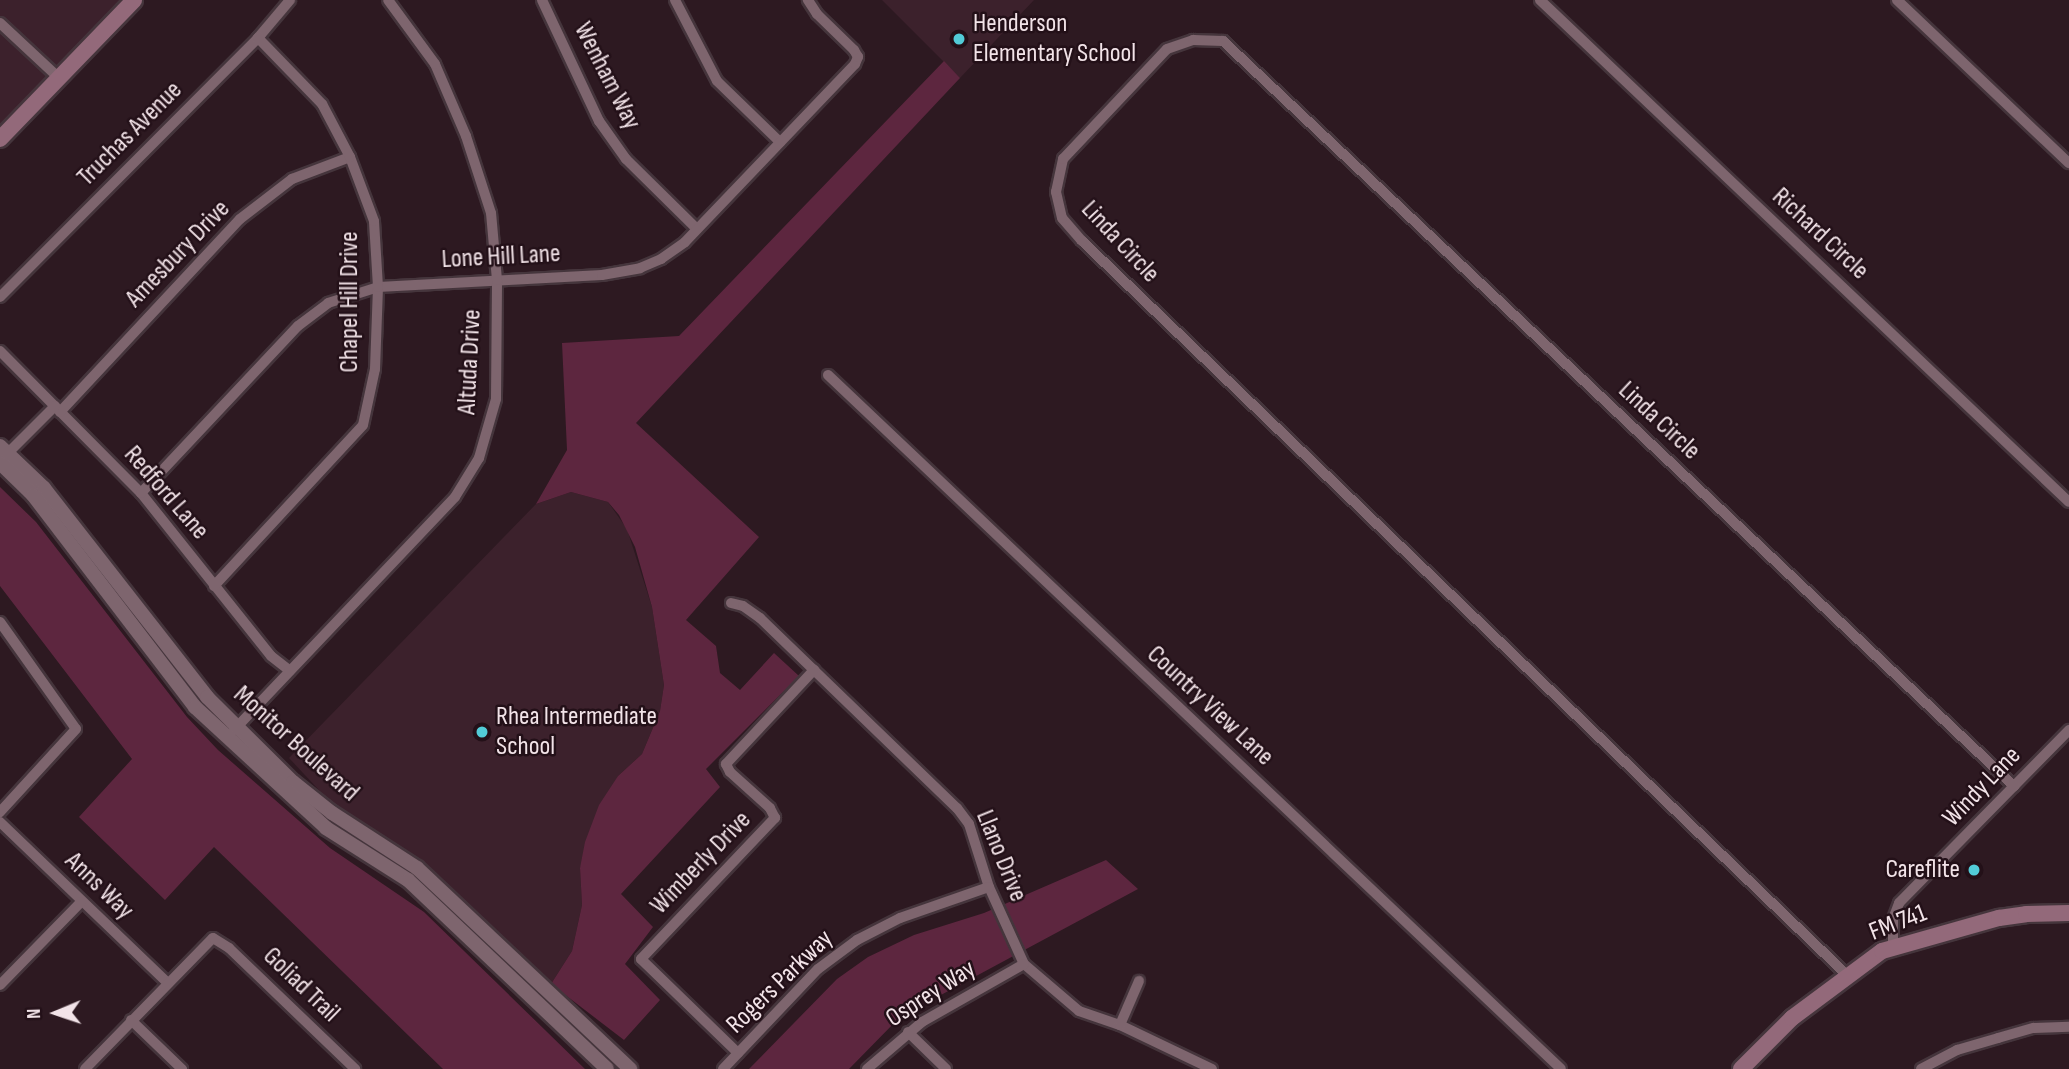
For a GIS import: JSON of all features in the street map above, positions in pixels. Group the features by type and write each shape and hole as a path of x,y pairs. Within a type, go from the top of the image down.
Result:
{"main road":[{"path":"0,139 134,0"},
{"name":"FM 741","path":"1741,1069 1792,1018 1847,975 1893,946 1999,918 2069,913"}],"street":[{"name":"Truchas Avenue","path":"0,297 258,38 290,0"},
{"name":"Altuda Drive","path":"232,732 443,512 472,472 496,400 497,280 491,213 466,136 435,64 388,0"},
{"name":"Wenham Way","path":"542,0 599,121 626,159 696,228"},
{"path":"675,0 717,81 780,142"},
{"name":"Lone Hill Lane","path":"141,494 298,326 328,303 378,287 603,275 640,268 661,259 685,242 855,64 858,57 817,14 808,0"},
{"name":"Richard Circle","path":"1540,0 2069,502"},
{"path":"1897,0 2069,163"},
{"path":"0,23 59,78"},
{"name":"Chapel Hill Drive","path":"214,586 363,425 375,369 378,287 374,221 350,158 322,104 258,38"},
{"name":"Linda Circle","path":"1847,975 1082,242 1062,218 1056,192 1063,159 1167,49 1193,40 1223,41 2014,786"},
{"name":"Amesbury Drive","path":"2,456 57,409 240,219 292,179 350,158"},
{"name":"Redford Lane","path":"0,351 141,494 271,656 290,671"},
{"name":"Country View Lane","path":"828,375 1561,1069"},
{"name":"Monitor Boulevard","path":"2,456 44,488 232,732 326,828 408,880 607,1069"},
{"name":"Llano Drive","path":"731,603 743,606 760,618 957,808 969,824 989,887 1024,964 1079,1011 1120,1025 1212,1069"},
{"path":"0,622 76,729 0,812"},
{"name":"Wimberly Drive","path":"738,1053 641,959 775,818 770,808 730,772 726,764 814,670"},
{"name":"Windy Lane","path":"1893,946 1893,919 1899,903 2069,730"},
{"name":"Monitor Boulevard","path":"232,732 332,813 417,868 630,1069"},
{"name":"Anns Way","path":"0,822 168,983"},
{"name":"Rogers Parkway","path":"723,1069 818,970 857,940 900,918 989,887"},
{"path":"0,985 81,902"},
{"name":"Goliad Trail","path":"168,983 213,938 229,948 355,1069"},
{"name":"Osprey Way","path":"867,1069 908,1032 1024,964"},
{"path":"1120,1025 1139,981"},
{"path":"85,1069 168,983"},
{"path":"131,1020 182,1069"},
{"path":"1921,1069 1957,1050 1998,1038 2035,1028 2069,1027"},
{"path":"908,1032 946,1069"}],"shaded area":[{"path":"0,0 137,0 0,142"},
{"name":"Henderson Elementary School","path":"882,0 1034,0 960,78"},
{"path":"944,61 960,78 636,423 759,537 686,620 716,646 720,673 740,690 774,653 799,676 706,769 720,787 621,894 653,927 625,964 660,1000 624,1040 551,984 572,951 582,905 580,868 585,842 599,805 618,776 642,754 660,711 664,685 652,607 635,547 619,515 608,502 571,492 536,504 567,450 562,343 679,336"},
{"path":"0,487 36,522 187,717 218,750 330,848 424,912 585,1069 443,1069 214,847 165,900 79,817 132,759 0,586"},
{"name":"Rhea Intermediate School","path":"571,492 608,502 627,529 652,607 664,685 660,711 642,754 618,776 580,868 582,905 572,951 551,984 420,865 331,803 289,758 536,504"},
{"path":"1106,860 1138,889 900,1017 849,1069 749,1069 837,979 868,957 914,935 984,913"}],"place":[{"name":"Henderson Elementary School","path":"959,39"},
{"name":"Rhea Intermediate School","path":"482,732"},
{"name":"Careflite","path":"1974,870"}]}
